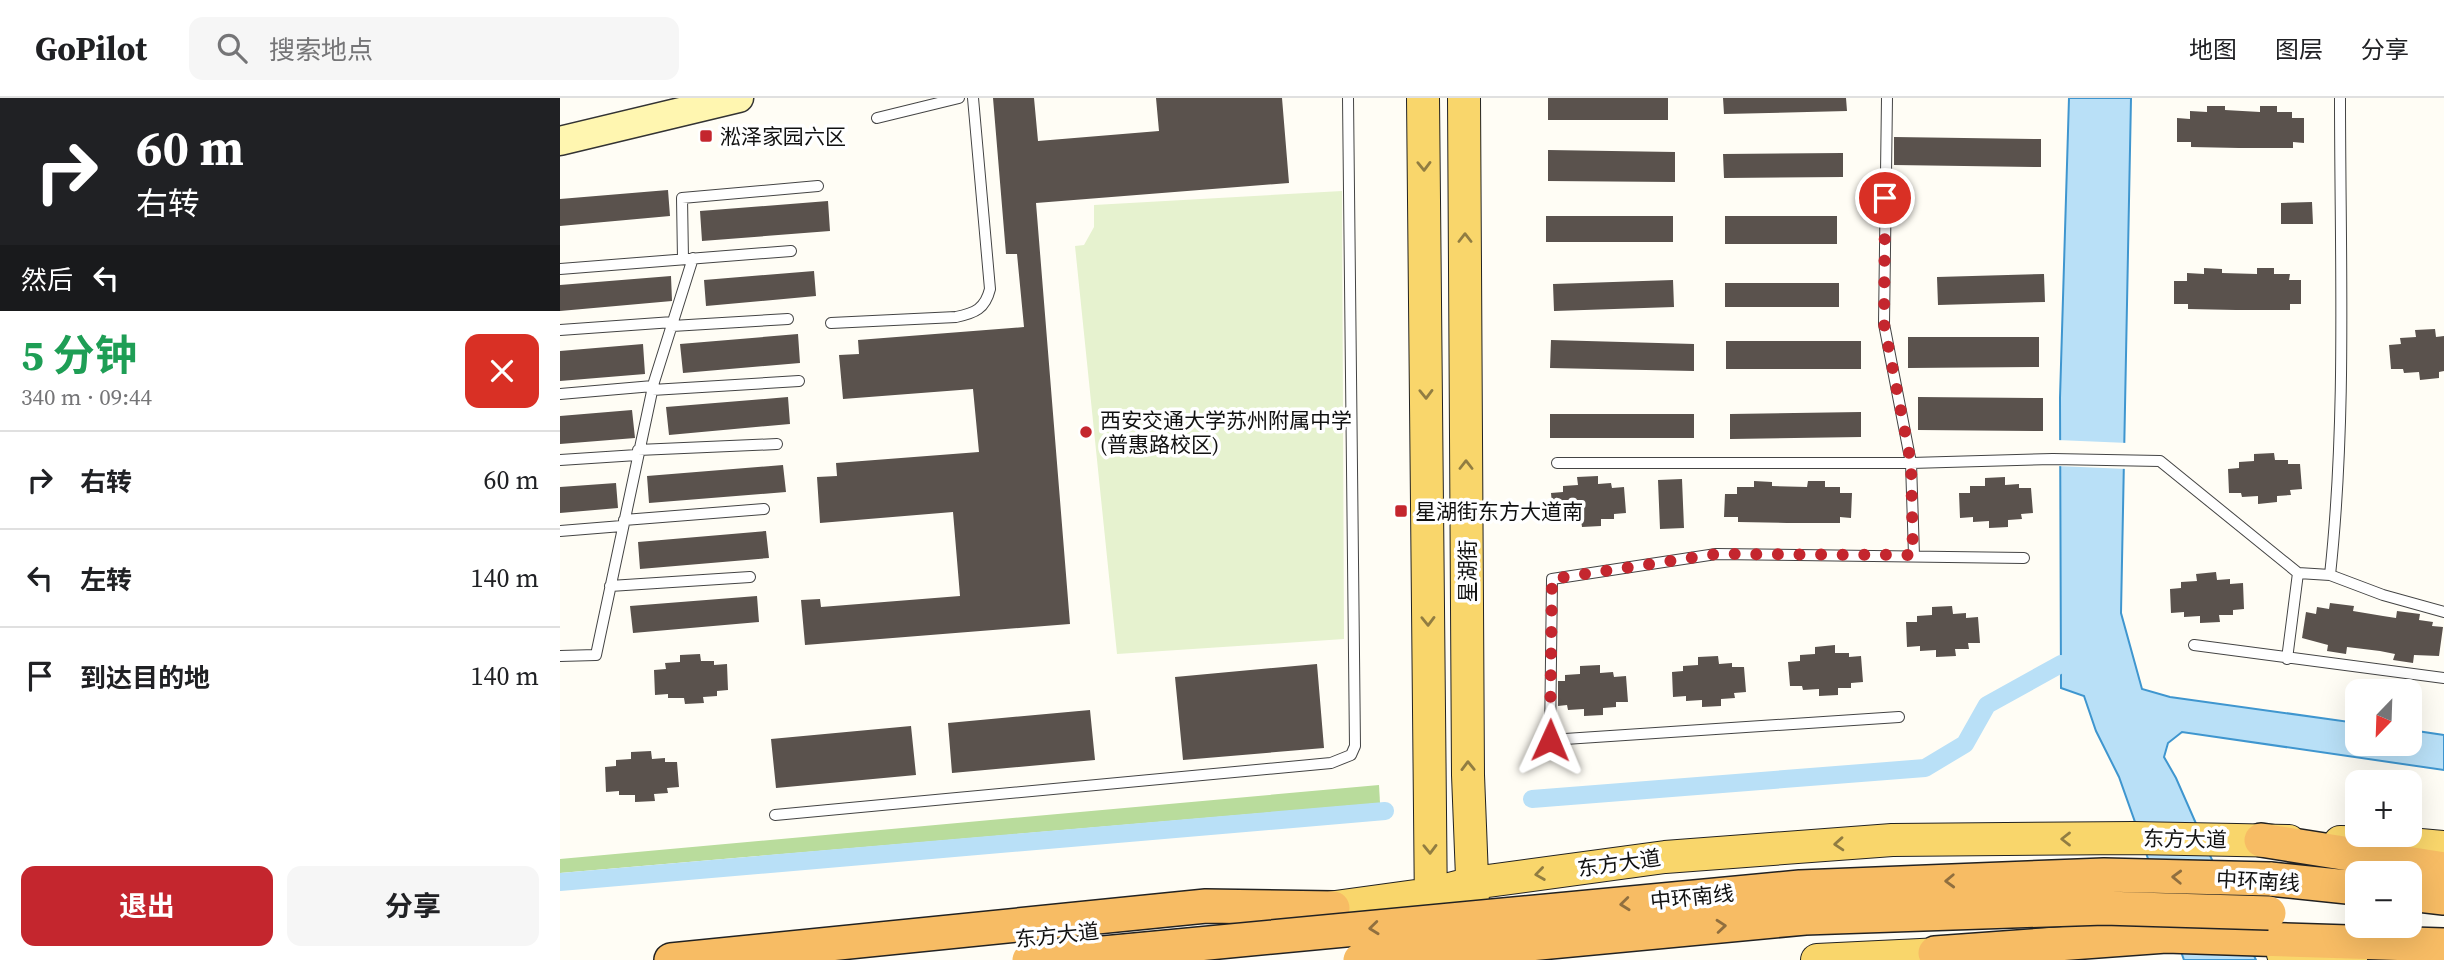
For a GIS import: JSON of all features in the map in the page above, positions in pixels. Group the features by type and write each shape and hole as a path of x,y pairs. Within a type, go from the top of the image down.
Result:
{"highway":[{"path":"2261,840 2444,869"},
{"name":"中环南线","path":"1028,960 1800,887 2104,875 2270,879 2345,887"},
{"path":"2422,895 2444,898"},
{"path":"671,960 1206,906 1333,908"},
{"name":"中环南线","path":"1360,960 1805,918 2104,908 2269,913 2345,922"},
{"path":"2422,933 2444,936"},
{"path":"1935,953 2166,936 2444,945"}],"main road":[{"path":"560,141 739,98"},
{"name":"星湖街","path":"1423,98 1431,960"},
{"name":"星湖街","path":"1464,98 1468,761 1473,960"},
{"name":"东方大道","path":"799,960 1333,908 1430,894 1473,883 1665,857 1892,840 2218,839 2398,843 2444,847"},
{"path":"1816,960 1935,953 2168,953 2276,954 2351,960"}],"lane":[{"path":"877,118 959,98"},
{"path":"831,323 956,317 981,309 990,289 973,98"},
{"path":"775,815 1331,763 1351,755 1355,746 1348,98"},
{"path":"1887,98 1884,324 1911,463 1913,555"},
{"path":"2330,575 2335,528 2340,378 2340,98"},
{"path":"560,656 596,655 637,453 688,259 682,198 818,186"},
{"path":"560,269 791,251"},
{"path":"560,330 788,318"},
{"path":"560,394 799,381"},
{"path":"560,460 777,444"},
{"path":"1557,463 1911,463 2053,459 2160,461 2298,573 2330,575 2383,595 2444,612"},
{"path":"560,531 764,509"},
{"path":"1899,717 1550,740 1552,579 1716,554 2024,558"},
{"path":"2287,659 2298,573"},
{"path":"610,586 750,577"},
{"path":"2194,645 2444,678"}],"green space":[{"path":"1342,191 1344,639 1117,654 1075,246 1084,245 1094,227 1094,205"},
{"path":"1379,785 1380,803 560,873 560,859"}],"water":[{"path":"2069,98 2131,98 2121,613 2142,689 2170,697 2345,721 2345,756 2182,732 2168,743 2164,757 2176,778 2256,960 2184,960 2119,777 2096,731 2084,696 2061,688 2060,398"},
{"path":"2422,732 2444,735 2444,770 2347,756 2422,756"}],"pier":[{"path":"2057,440 2128,443 2127,469 2057,466"}],"building":[{"path":"993,98 1034,98 1038,141 1159,131 1156,98 1282,98 1289,183 1036,203 1070,624 805,645 801,600 820,599 821,607 960,596 953,512 820,523 817,477 837,476 836,463 979,452 973,389 843,399 839,355 859,354 858,340 1024,327 1017,254 1006,254"},
{"path":"1548,98 1668,98 1668,120 1548,120"},
{"path":"1723,98 1846,98 1847,111 1724,114"},
{"path":"2207,106 2260,112 2260,106 2277,106 2277,112 2292,112 2292,118 2304,118 2304,143 2293,142 2293,148 2239,148 2191,147 2191,142 2177,142 2177,118 2190,119 2190,111 2207,112"},
{"path":"1894,137 2041,139 2041,167 1894,165"},
{"path":"1548,150 1675,152 1675,182 1548,181"},
{"path":"1843,153 1843,177 1724,178 1723,154"},
{"path":"668,190 670,216 560,226 560,199"},
{"path":"828,201 830,231 702,241 700,211"},
{"path":"2312,202 2313,224 2281,224 2281,203"},
{"path":"1546,216 1673,216 1673,242 1546,242"},
{"path":"1725,216 1837,216 1837,244 1725,244"},
{"path":"2204,268 2222,269 2222,273 2257,274 2257,268 2274,268 2274,274 2290,274 2289,280 2301,280 2301,304 2290,304 2290,310 2236,310 2188,309 2188,304 2174,304 2174,281 2187,281 2187,273 2204,274"},
{"path":"814,271 816,296 706,306 704,280"},
{"path":"2044,274 2045,302 1938,305 1937,277"},
{"path":"671,276 672,301 560,311 560,285"},
{"path":"1673,280 1674,307 1554,311 1553,284"},
{"path":"1725,283 1839,283 1839,307 1725,307"},
{"path":"2435,329 2436,337 2444,336 2444,371 2439,372 2439,378 2420,380 2419,372 2404,373 2403,369 2391,369 2389,345 2401,344 2400,338 2416,337 2415,330"},
{"path":"798,334 800,363 683,373 680,344"},
{"path":"1908,337 2039,337 2039,367 1908,368"},
{"path":"1551,340 1694,344 1694,371 1550,368"},
{"path":"1726,341 1861,341 1861,369 1726,369"},
{"path":"643,344 645,374 560,381 560,351"},
{"path":"788,397 790,424 669,435 666,407"},
{"path":"1918,397 2043,398 2043,431 1918,430"},
{"path":"632,410 635,438 560,444 560,416"},
{"path":"1861,412 1861,437 1730,439 1730,414"},
{"path":"1550,414 1694,414 1694,438 1550,438"},
{"path":"2274,453 2275,460 2300,464 2302,489 2290,490 2291,495 2277,496 2277,502 2258,504 2258,496 2242,497 2241,493 2229,493 2228,469 2239,468 2239,462 2254,461 2254,454"},
{"path":"783,465 786,492 649,503 647,476"},
{"path":"1598,476 1598,484 1611,483 1612,488 1624,487 1626,513 1614,514 1614,519 1601,519 1601,526 1582,527 1581,520 1565,521 1565,516 1553,517 1551,493 1563,492 1563,486 1578,485 1577,477"},
{"path":"2005,477 2005,485 2019,484 2019,488 2031,488 2033,513 2021,514 2022,519 2008,520 2008,527 1989,528 1989,521 1973,522 1973,517 1960,518 1959,493 1970,493 1970,486 1985,486 1985,478"},
{"path":"1682,479 1684,528 1660,529 1658,480"},
{"path":"1754,481 1772,482 1772,486 1807,487 1808,481 1825,481 1825,487 1840,487 1840,493 1852,493 1851,518 1840,517 1840,523 1787,523 1738,522 1738,517 1724,517 1725,494 1737,494 1737,487 1754,487"},
{"path":"616,483 618,508 560,513 560,487"},
{"path":"766,531 769,558 640,569 638,542"},
{"path":"2216,572 2217,580 2230,579 2230,584 2243,583 2244,609 2233,610 2233,615 2219,615 2220,622 2200,623 2200,616 2184,617 2184,612 2171,613 2170,589 2181,588 2181,582 2197,581 2196,574"},
{"path":"757,596 759,622 633,633 630,606"},
{"path":"2330,603 2354,606 2353,611 2396,618 2397,611 2420,614 2419,620 2433,622 2432,626 2443,627 2439,656 2414,655 2413,663 2393,660 2395,654 2380,651 2347,647 2346,654 2327,651 2328,645 2302,638 2306,612 2316,614 2317,607 2329,609"},
{"path":"1952,606 1953,614 1966,613 1966,618 1978,617 1980,643 1968,643 1969,649 1955,649 1956,656 1936,657 1936,650 1920,651 1920,646 1907,647 1906,622 1917,622 1917,616 1932,615 1932,607"},
{"path":"1835,645 1835,653 1849,653 1849,657 1861,656 1863,682 1851,683 1851,688 1838,688 1838,695 1819,696 1819,689 1803,690 1802,686 1790,686 1788,662 1800,661 1800,655 1815,654 1815,647"},
{"path":"700,654 701,661 714,661 714,665 727,664 728,690 717,691 717,696 703,697 704,703 685,704 684,698 668,698 668,694 655,695 654,670 666,669 665,663 680,662 680,655"},
{"path":"1718,656 1719,664 1732,663 1732,667 1744,667 1746,692 1734,693 1735,698 1721,699 1721,706 1702,707 1702,700 1686,701 1686,696 1673,697 1672,672 1683,671 1683,666 1698,665 1698,657"},
{"path":"1317,664 1324,748 1183,760 1175,677"},
{"path":"1600,665 1600,673 1613,672 1614,677 1626,676 1628,702 1616,702 1616,707 1603,708 1603,715 1584,716 1584,709 1568,710 1567,705 1558,706 1558,681 1565,681 1565,675 1580,674 1580,666"},
{"path":"1090,710 1095,760 952,773 948,723"},
{"path":"911,726 916,775 776,788 771,739"},
{"path":"651,751 652,759 665,758 665,762 677,762 679,787 667,788 668,793 654,794 655,801 635,802 635,795 619,795 619,791 606,792 605,767 616,766 616,760 631,759 631,752"}],"waterway":[{"path":"1532,799 1925,768 1965,744 1987,705 2061,664"},
{"path":"560,882 1385,811"}],"place":[{"name":"淞泽家园六区","path":"706,136"},
{"name":"西安交通大学苏州附属中学 (普惠路校区)","path":"1086,432"},
{"name":"星湖街东方大道南","path":"1401,511"}],"route":[{"path":"1550,740 1552,579 1716,554 1913,555 1911,463 1884,324 1885,198"}]}
